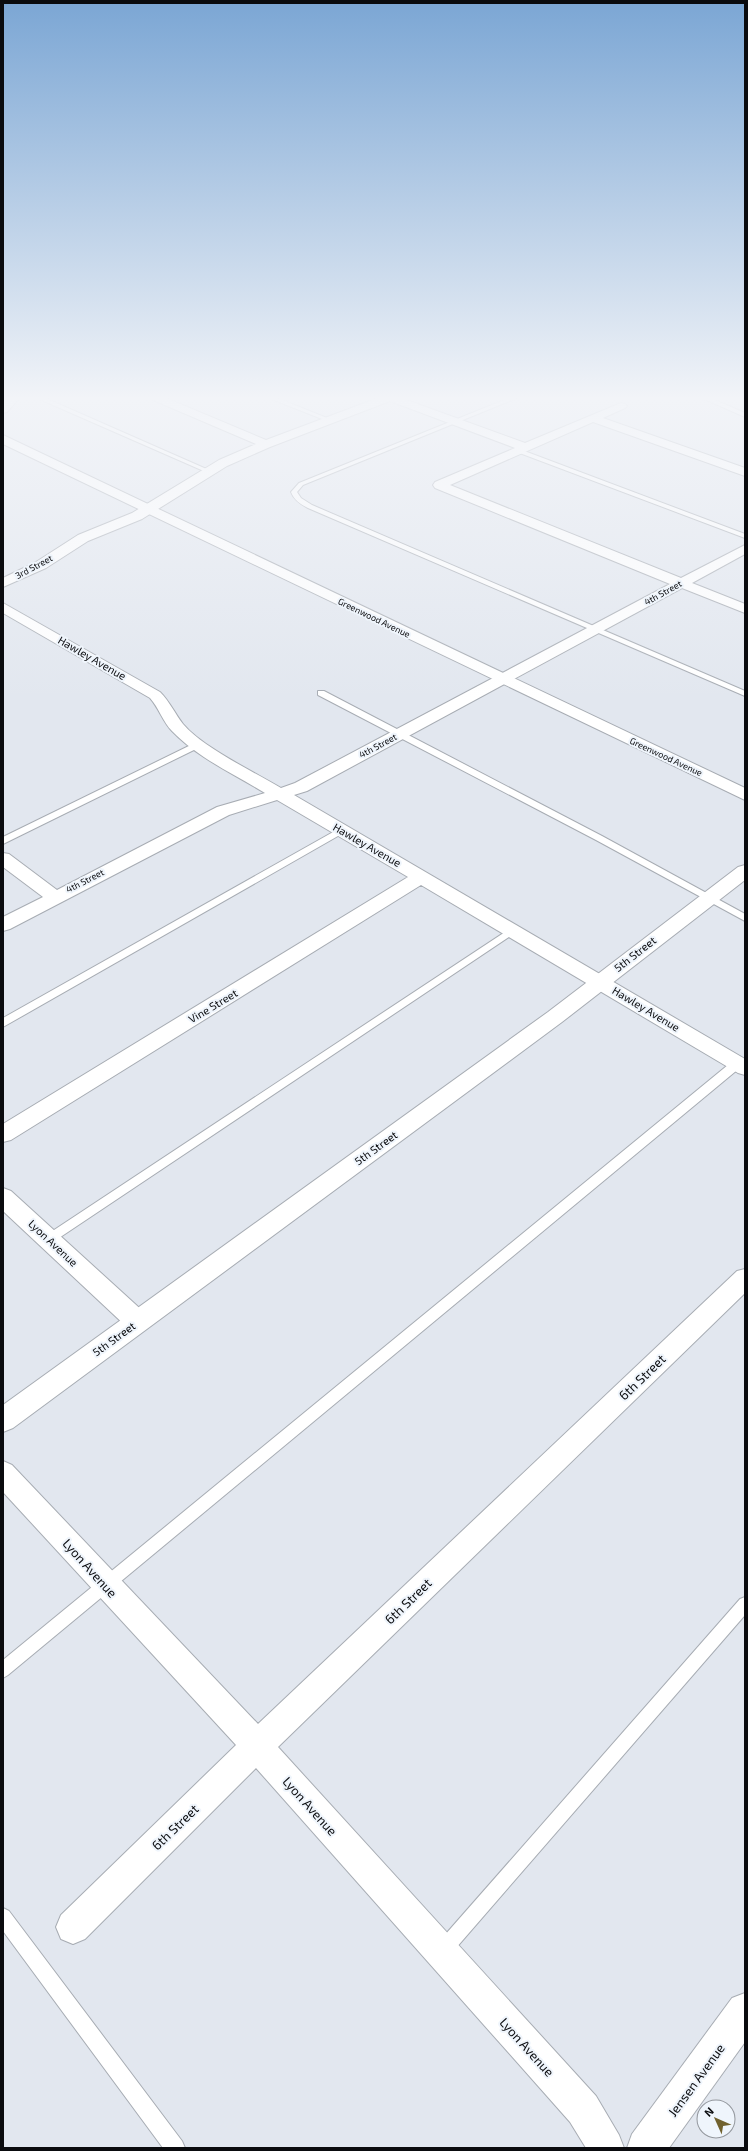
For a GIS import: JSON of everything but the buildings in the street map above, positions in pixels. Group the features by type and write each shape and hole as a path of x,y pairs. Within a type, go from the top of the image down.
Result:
{"street":[{"name":"Greenwood Avenue","path":"126,498 745,795"},
{"name":"3rd Street","path":"3,582 41,565 83,538 148,509 165,498"},
{"path":"472,498 745,609"},
{"name":"4th Street","path":"3,925 223,811 282,795 301,788 745,549"},
{"name":"Hawley Avenue","path":"3,607 155,695 164,703 177,728 197,745 741,1066"},
{"path":"3,858 55,897"},
{"name":"5th Street","path":"3,1420 555,1017 745,871"},
{"name":"Vine Street","path":"3,1134 422,877"},
{"name":"Lyon Avenue","path":"3,1197 137,1321"},
{"name":"6th Street","path":"72,1927 257,1746 745,1278"},
{"name":"Lyon Avenue","path":"3,1473 106,1586 257,1746 583,2109 606,2148"},
{"name":"Jensen Avenue","path":"646,2148 745,2011"}],"lane":[{"path":"297,498 322,511 745,694"},
{"path":"649,498 745,536"},
{"path":"321,692 599,838 745,918"},
{"path":"3,841 197,745"},
{"path":"3,1023 342,830"},
{"path":"49,1239 511,930"},
{"path":"3,1670 741,1066"},
{"path":"441,1952 745,1604"},
{"path":"3,1917 175,2148"}]}
